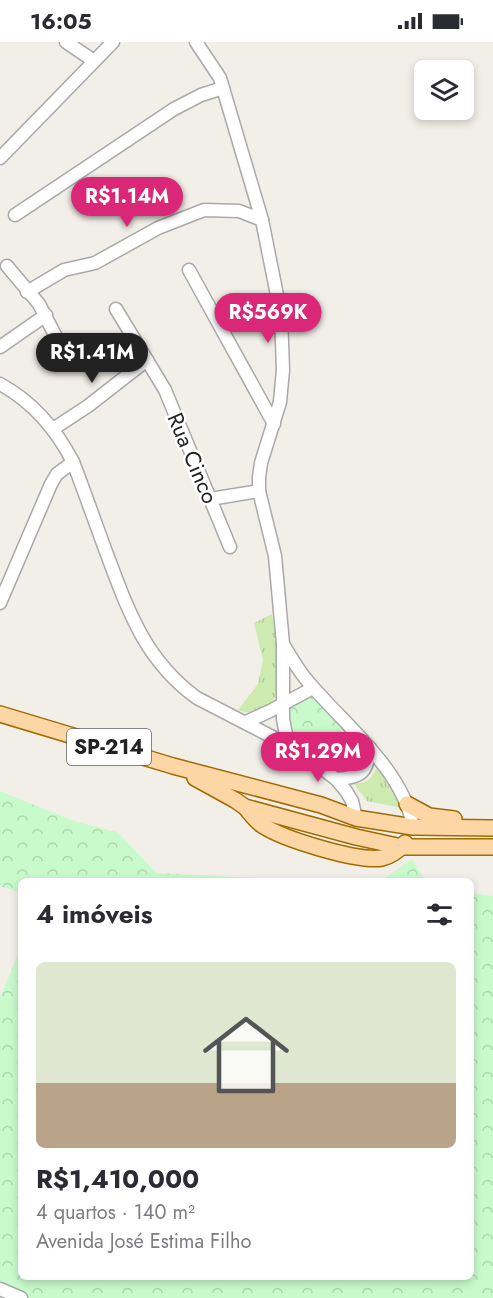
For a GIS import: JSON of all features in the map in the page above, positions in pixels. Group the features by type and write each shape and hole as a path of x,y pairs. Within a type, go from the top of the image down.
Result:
{"main road":[{"name":"SP-214","path":"0,714 174,766 321,805 356,818 413,827 493,828"},
{"name":"SP-214","path":"174,766 245,807 356,837 402,847 493,847"},
{"path":"407,804 420,812 438,818 493,821"},
{"path":"245,807 254,819 286,838 332,851 381,858 402,847 413,827"},
{"path":"356,818 356,837"}],"street":[{"path":"66,42 94,61"},
{"path":"0,158 113,42"},
{"path":"196,42 220,78 262,220 276,282 283,338 280,402 258,477 259,491 275,556 283,644 284,730 288,745"},
{"path":"15,215 174,109 201,95 223,88"},
{"path":"27,292 64,270 95,263 158,228 204,210 239,211 262,220"},
{"path":"7,266 46,315 55,335"},
{"path":"189,270 274,424"},
{"name":"Rua Cinco","path":"116,309 165,390 230,547"},
{"path":"0,347 46,315"},
{"path":"0,330 10,339"},
{"path":"52,429 88,406 147,360"},
{"path":"0,384 29,404 52,429 73,462 127,608 150,651 184,689 197,698 288,745 336,778 352,801 356,818"},
{"path":"0,603 51,484 57,474 73,462"},
{"path":"210,500 259,491"},
{"path":"283,644 301,674 370,748 407,804 413,827"},
{"path":"246,722 313,688"},
{"path":"336,778 353,777 363,772 367,767 370,748"},
{"path":"0,1289 21,1298"}],"green space":[{"path":"272,614 280,675 277,692 274,700 263,710 247,712 238,710 258,684 263,660 254,623"},
{"path":"313,688 367,746 366,766 335,777 291,746 284,704"},
{"path":"377,767 402,808 367,801 354,784 368,780"},
{"path":"0,791 74,821 117,832 157,873 254,878 18,878 18,892 0,886"},
{"path":"412,859 424,878 385,878"},
{"path":"474,893 493,896 493,1298 26,1298 0,1287 0,998 18,954 18,1280 474,1280"}]}
